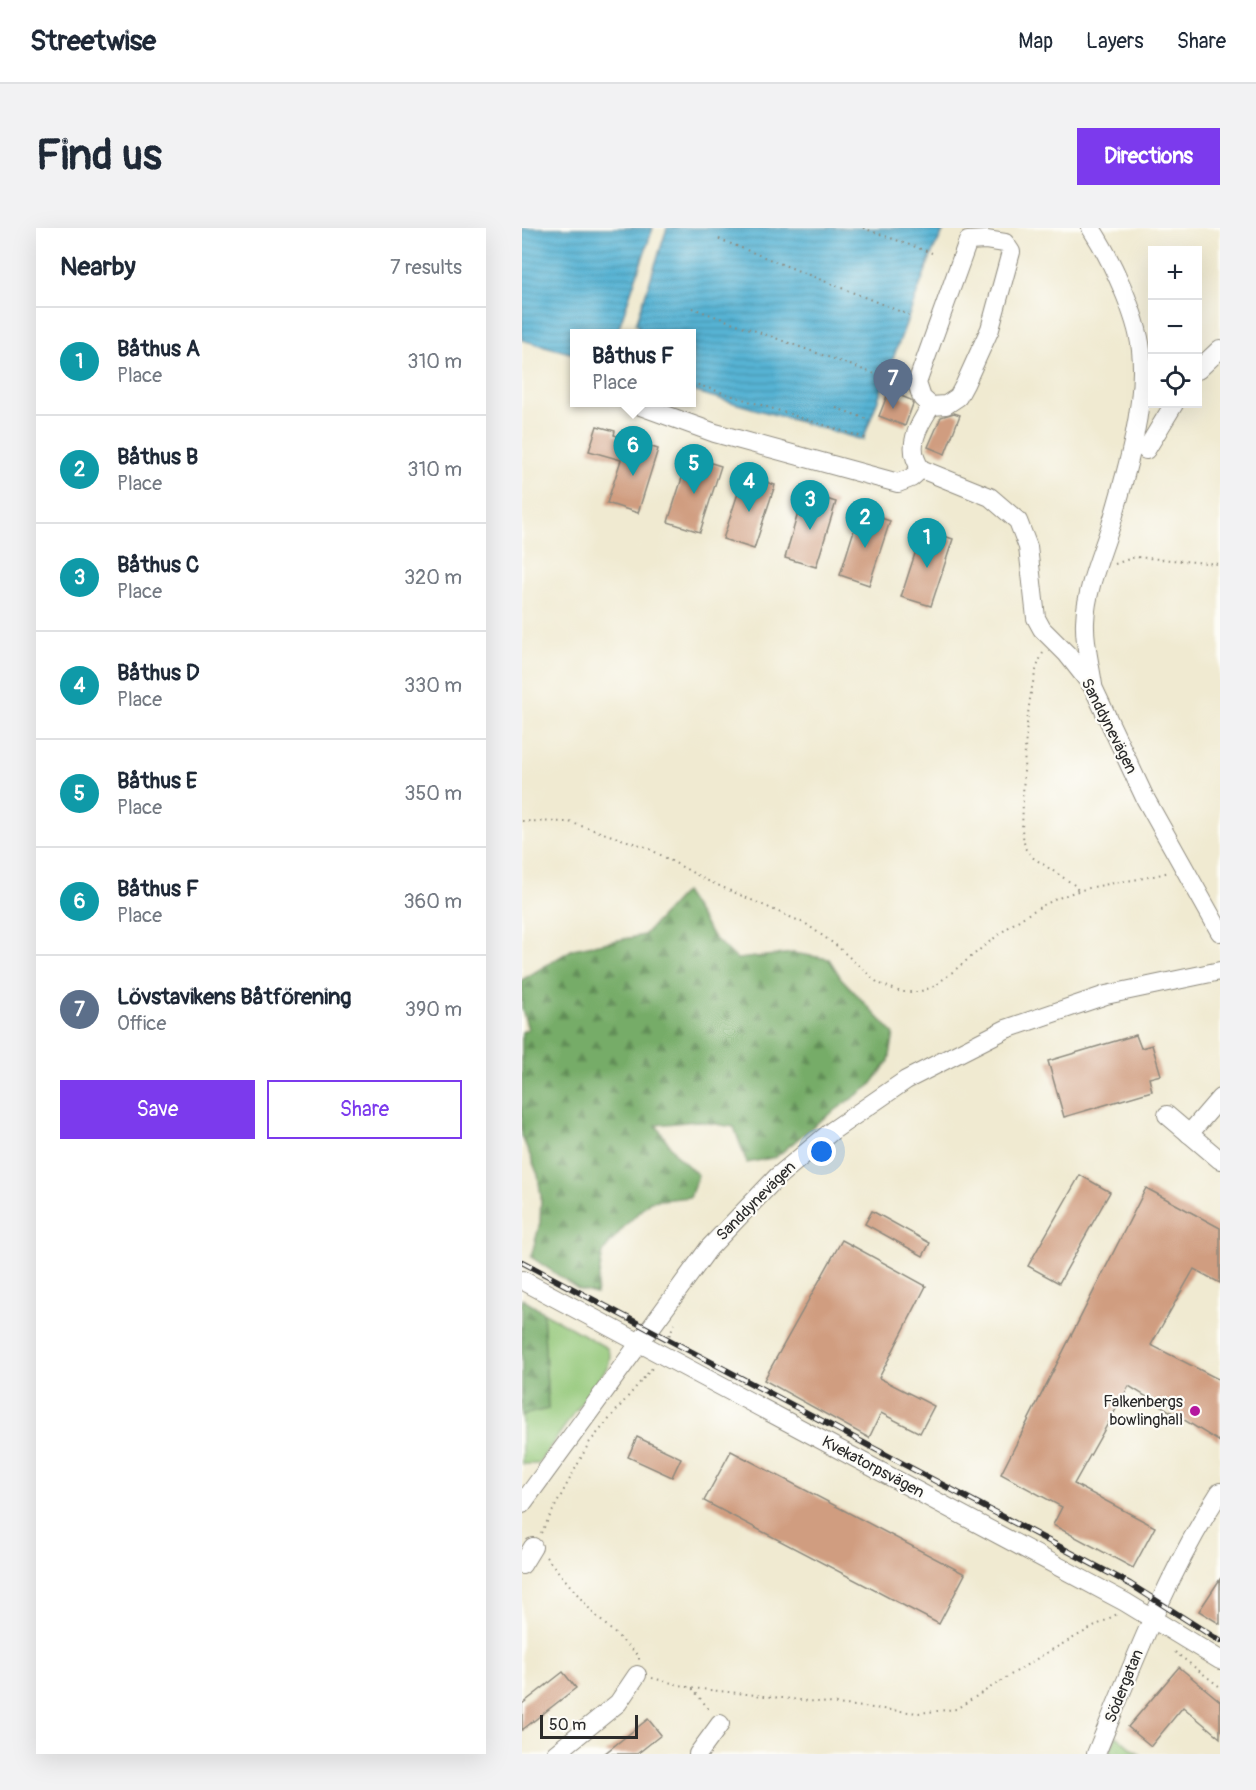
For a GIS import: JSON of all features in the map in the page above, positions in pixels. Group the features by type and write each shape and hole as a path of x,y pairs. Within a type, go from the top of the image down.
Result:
{"street":[{"path":"1091,228 1128,306 1141,347 1142,373 1134,431 1118,502 1096,570 1085,621 1093,687"},
{"path":"986,240 1005,243 1011,252 990,330 958,397 946,405 931,406 922,398 917,383 968,241 986,240"},
{"path":"1202,365 1220,349"},
{"path":"644,407 715,433 898,483 911,478 921,469 915,461 912,445 931,406"},
{"path":"1146,450 1172,408"},
{"name":"Sanddynevägen","path":"921,469 990,496 1018,521 1028,547 1036,618 1093,687 1145,798 1186,867 1220,932"},
{"name":"Sanddynevägen","path":"522,1504 638,1343 710,1248 777,1177 832,1131 906,1080 996,1033 1047,1013 1148,985 1220,971"},
{"path":"1189,1134 1220,1098"},
{"path":"1167,1115 1220,1160"},
{"name":"Kvekatorpsvägen","path":"522,1280 1125,1602 1220,1660"},
{"name":"Södergatan","path":"1096,1754 1152,1617 1186,1548 1220,1492"},
{"path":"522,1565 533,1547"},
{"path":"555,1754 618,1703 637,1675"},
{"path":"698,1754 720,1724"}],"path":[{"path":"863,228 932,253"},
{"path":"719,238 909,315"},
{"path":"692,308 886,378"},
{"path":"696,384 865,438"},
{"path":"836,408 870,420"},
{"path":"1096,570 1101,571 1135,557 1220,564"},
{"path":"1054,642 1046,648 1034,676 1022,830 1025,848 1032,857 1076,886 1078,891"},
{"path":"522,821 569,822 646,847 706,880 806,924 837,946 878,983 901,992 918,992 933,987 1018,919 1078,891 1186,867"},
{"path":"674,1324 652,1371 589,1443 533,1547 553,1561 593,1613 639,1656 637,1675 692,1688 918,1713 956,1709 1046,1653 1117,1614 1125,1602"},
{"path":"1170,1648 1220,1687"},
{"path":"692,1688 720,1724"}],"green space":[{"path":"684,892 714,938 737,959 793,953 829,959 841,978 894,1034 889,1061 870,1086 817,1123 776,1157 747,1163 734,1127 696,1121 656,1125 677,1156 698,1175 690,1197 650,1201 622,1229 603,1252 596,1294 580,1290 531,1257 540,1223 541,1197 538,1175 522,1136 522,1032 528,1029 522,1009 522,980 573,949 644,935"},
{"path":"522,1299 543,1312 548,1409 522,1415"},
{"path":"543,1312 607,1348 610,1356 608,1366 538,1464 522,1464 522,1415 548,1409"},
{"path":"1116,1736 1140,1754 1109,1754"}],"water":[{"path":"522,228 653,228 618,329 570,329 570,353 522,340"},
{"path":"667,228 945,228 932,253 863,440 696,392 696,329 638,329 639,326 636,324"}],"building":[{"path":"889,391 911,400 913,404 905,426 879,416"},
{"path":"954,413 960,415 945,454 928,447 941,417"},
{"path":"597,426 615,431 614,435 658,449 638,513 607,503 621,460 589,451"},
{"path":"689,456 721,466 700,532 668,522"},
{"path":"744,475 775,485 754,549 723,539"},
{"path":"804,492 836,502 816,567 785,558"},
{"path":"860,511 890,521 869,585 840,575"},
{"path":"923,529 953,539 931,606 901,597"},
{"path":"1136,1035 1141,1048 1152,1045 1161,1075 1149,1078 1152,1091 1064,1117 1048,1061"},
{"path":"1080,1175 1110,1192 1059,1283 1028,1266"},
{"path":"1146,1188 1220,1228 1220,1283 1194,1269 1151,1345 1220,1380 1220,1442 1129,1386 1074,1484 1155,1527 1133,1568 1053,1525 1062,1507 1001,1474"},
{"path":"872,1211 930,1243 923,1256 865,1224"},
{"path":"842,1240 926,1286 879,1378 934,1406 920,1433 881,1413 869,1438 764,1380"},
{"path":"637,1437 681,1458 672,1477 628,1457"},
{"path":"731,1451 965,1574 939,1624 704,1501"},
{"path":"1220,1579 1220,1624 1199,1611"},
{"path":"1179,1667 1220,1701 1220,1738 1183,1707 1151,1746 1128,1727"},
{"path":"563,1672 576,1688 522,1730 522,1704"},
{"path":"648,1719 661,1735 637,1754 604,1754"}],"railway":[{"path":"522,1262 1130,1584 1220,1641"}],"place":[{"name":"Lövstavikens Båtförening","path":"893,409"},
{"name":"Båthus F","path":"633,476"},
{"name":"Båthus E","path":"694,494"},
{"name":"Båthus D","path":"749,512"},
{"name":"Båthus C","path":"810,530"},
{"name":"Båthus B","path":"865,548"},
{"name":"Båthus A","path":"927,568"},
{"name":"Falkenbergs bowlinghall","path":"1195,1411"}]}
